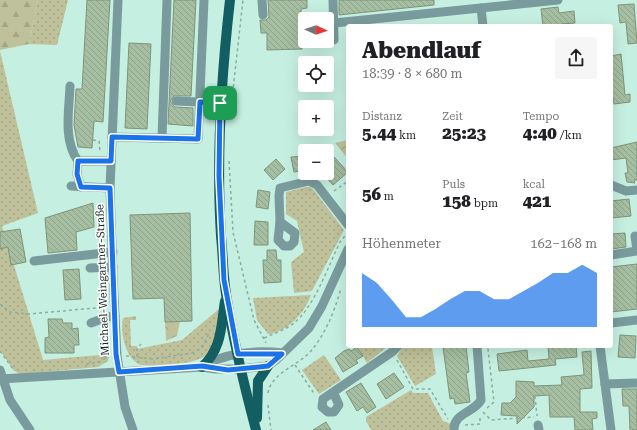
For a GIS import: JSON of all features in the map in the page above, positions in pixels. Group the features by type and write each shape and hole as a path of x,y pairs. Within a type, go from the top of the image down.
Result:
{"main road":[{"path":"230,0 220,103 219,182 226,293 240,369 257,430"},
{"path":"202,366 213,354 220,338 226,293"},
{"path":"257,430 257,386 260,375 268,366"}],"street":[{"name":"Michael-Weingartner-Straße","path":"118,0 110,188 116,356 124,408 133,430"},
{"path":"162,138 167,0"},
{"path":"112,137 198,139 204,0"},
{"path":"262,0 263,15"},
{"path":"333,0 334,12"},
{"path":"334,24 366,23 481,8 558,0"},
{"path":"481,8 483,24"},
{"path":"70,86 69,138 73,154 78,161 77,174 81,187"},
{"path":"176,101 220,103"},
{"path":"78,161 111,161"},
{"path":"280,222 279,191 283,186 312,181 346,222"},
{"path":"71,186 110,188"},
{"path":"613,186 626,191 637,190"},
{"path":"613,255 637,251 635,236"},
{"path":"34,261 113,252"},
{"path":"1,379 202,366 214,369 240,369 268,366 309,328 322,306 346,253"},
{"path":"90,268 113,267"},
{"path":"91,323 107,317 115,316"},
{"path":"613,322 637,320"},
{"path":"455,425 480,409 482,392 478,348"},
{"path":"600,348 611,430"},
{"path":"333,392 339,402 336,410 331,412 326,411 322,407 322,402 333,392 395,349"},
{"path":"202,366 220,357 238,354 282,354"},
{"path":"0,370 1,379 10,400 30,430"},
{"path":"605,384 637,383"}],"path":[{"path":"231,105 242,0"},
{"path":"229,157 233,232 254,320 267,345"},
{"path":"326,197 346,182"},
{"path":"264,338 287,328 302,314 312,299 341,240 346,234"},
{"path":"268,399 269,387 271,383 311,351 324,332 342,285"},
{"path":"0,304 10,312 24,314 106,307"},
{"path":"81,364 99,362 105,358 116,356 153,359 192,353 202,348 207,334 212,330"},
{"path":"137,357 137,349 141,344"},
{"path":"480,409 494,402 488,349 489,348"},
{"path":"395,349 413,389 430,389 449,420 455,425"},
{"path":"0,351 14,371"},
{"path":"295,365 316,396 322,402"},
{"path":"480,409 491,420 537,417 536,396"},
{"path":"268,404 271,430"},
{"path":"464,430 464,425 480,424 480,409"}],"green space":[{"path":"0,0 38,0 29,44 0,50"},
{"path":"38,0 68,0 57,45 29,44"},
{"path":"0,51 38,213 2,226 43,360 110,354 108,361 98,367 21,374 14,371 0,350"},
{"path":"346,140 346,157 335,143"},
{"path":"310,187 314,190 344,230 312,291 294,293 291,262 304,252 297,221 286,214 286,192"},
{"path":"311,295 305,308 295,320 282,329 268,334 257,320 253,298"},
{"path":"219,309 215,339 211,349 206,355 199,359 179,364 141,365 131,357 127,351 122,330 123,318 136,316 136,320 130,320 131,346 137,346 137,349 182,340"},
{"path":"180,321 177,336 166,341 165,322"},
{"path":"358,348 386,348 367,363"},
{"path":"402,348 432,348 436,374 415,386 397,356"},
{"path":"324,355 341,380 319,394 302,370"},
{"path":"411,390 413,393 428,393 443,421 451,424 451,430 371,430 366,421 366,417"}],"building":[{"path":"87,0 110,0 103,122 94,121 92,148 78,147 74,125 76,89 82,89"},
{"path":"174,0 196,0 191,96 174,96 170,101 175,107 193,108 193,126 168,124"},
{"path":"268,0 307,0 307,8 301,9 301,12 298,12 298,48 302,49 267,50 267,33 261,33 260,20 266,20 269,17"},
{"path":"339,0 434,0 434,5 339,15"},
{"path":"634,4 637,43 628,44 626,22 620,23 618,5"},
{"path":"558,7 559,13 574,11 575,23 543,24 541,9"},
{"path":"129,43 151,44 147,129 125,128"},
{"path":"621,54 625,95 630,94 630,102 614,104 613,56"},
{"path":"637,142 637,180 634,180 635,183 627,182 625,173 628,173 626,158 613,160 613,148"},
{"path":"298,156 298,171 294,172 291,157"},
{"path":"334,157 346,170 346,174 333,185 328,180 334,180"},
{"path":"276,159 285,169 273,180 264,170"},
{"path":"258,190 270,192 268,209 256,207"},
{"path":"629,199 631,216 613,218 613,201"},
{"path":"93,203 94,227 76,232 77,250 48,253 45,218"},
{"path":"190,213 192,321 165,322 164,298 133,299 130,215"},
{"path":"255,221 268,222 268,245 254,245"},
{"path":"20,229 26,262 11,265 8,247 0,249 0,232"},
{"path":"625,233 626,247 613,249 613,234"},
{"path":"267,250 276,250 277,260 281,260 281,282 264,283 263,260 267,260"},
{"path":"637,264 637,309 613,312 613,267"},
{"path":"79,269 81,299 65,300 63,270"},
{"path":"48,319 62,319 63,323 72,323 72,329 78,328 79,345 74,345 74,353 45,353 45,338 49,337"},
{"path":"620,335 636,336 635,358 618,357"},
{"path":"358,348 363,356 356,360 358,363 343,372 335,358 344,351 349,349 351,351"},
{"path":"443,348 466,348 469,372 466,373 470,402 455,404 454,398 450,399"},
{"path":"548,348 576,348 577,357 555,359 556,365 499,371 497,354 527,350 528,361 549,359"},
{"path":"591,351 592,388 580,389 580,412 597,412 597,418 592,419 593,430 575,430 574,417 550,417 549,395 534,396 534,407 517,424 517,416 501,415 502,403 510,403 516,397 516,381 534,382 534,386 562,385 561,377 584,375 582,352"},
{"path":"394,373 404,387 386,399 377,384"},
{"path":"361,383 376,407 367,413 363,407 357,411 346,392"},
{"path":"622,389 637,389 637,430 630,430 629,406 623,406"},
{"path":"326,422 331,430 313,430"}],"route":[{"path":"200,102 220,103 218,142 224,280 238,354 272,352 282,354 268,366 228,370 202,366 119,372 116,354 110,188 81,187 77,174 78,161 111,161 112,137 198,139 200,102"}]}
